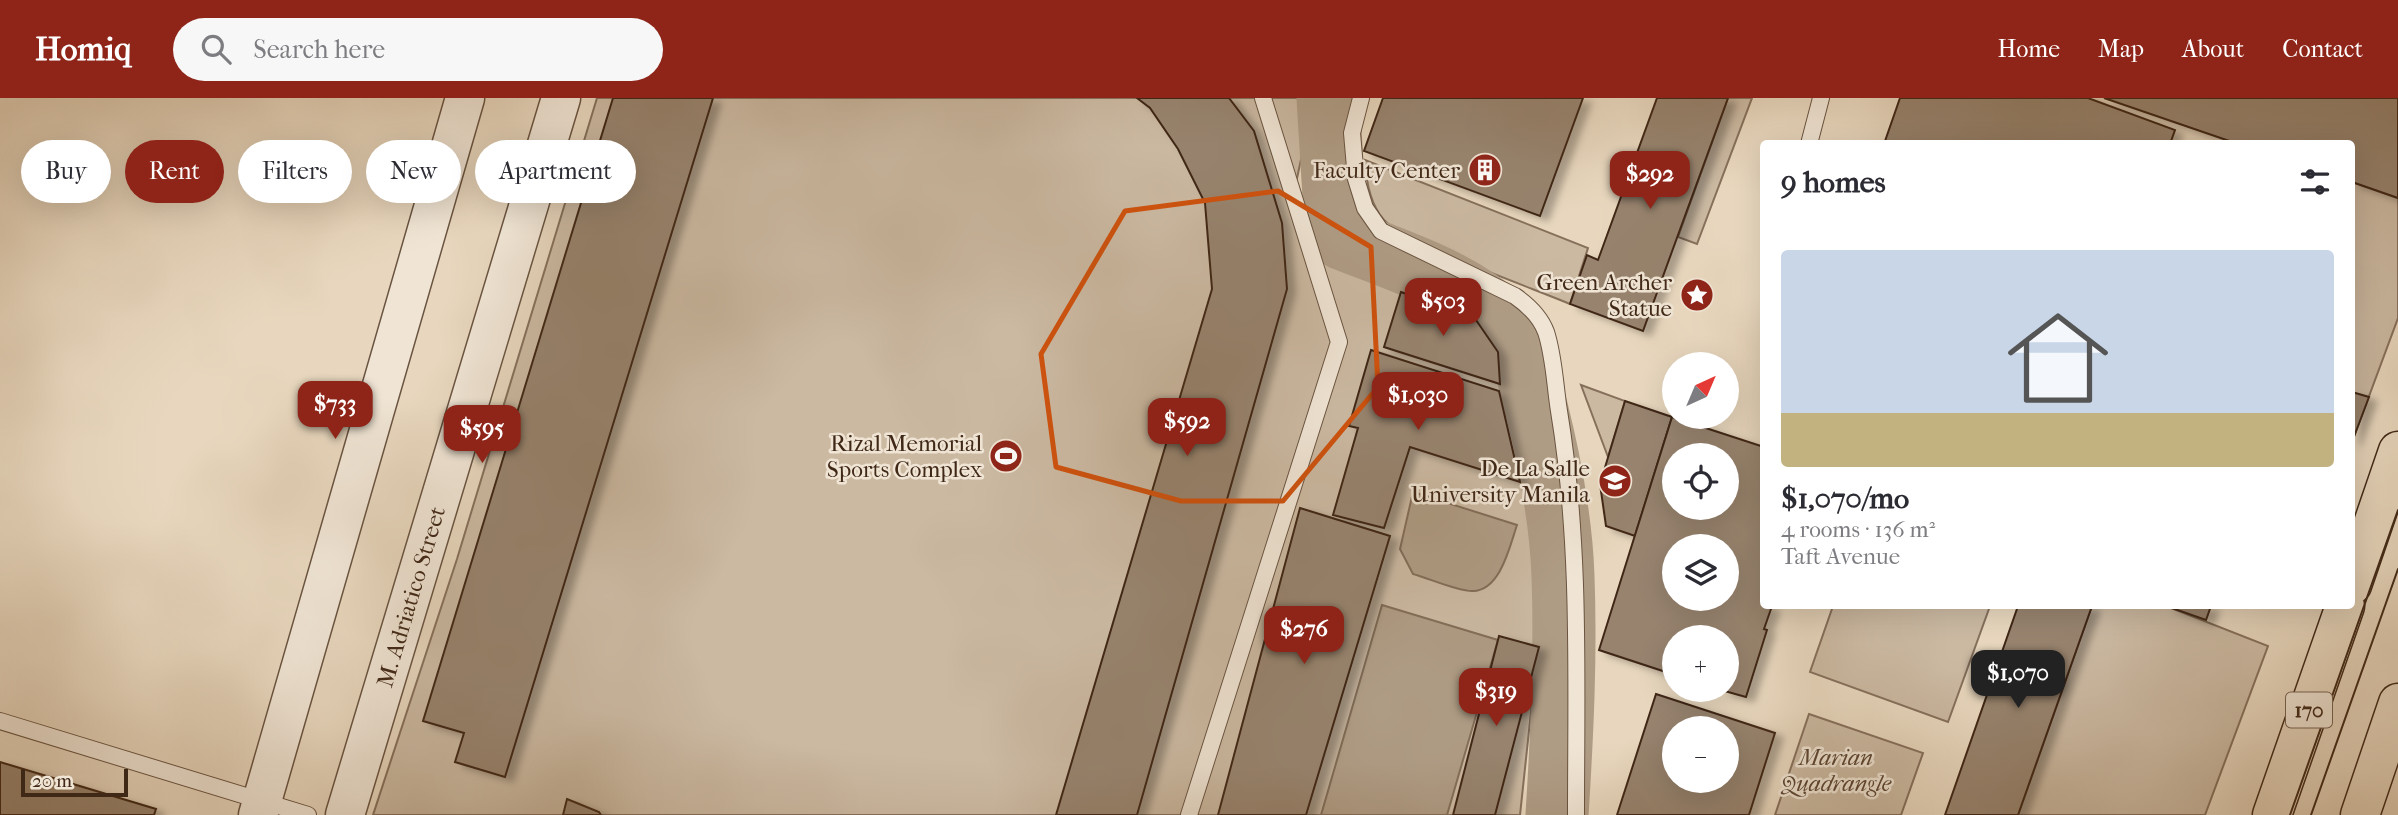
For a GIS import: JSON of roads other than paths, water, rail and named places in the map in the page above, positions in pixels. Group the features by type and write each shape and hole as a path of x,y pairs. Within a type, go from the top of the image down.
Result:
{"main road":[{"path":"2355,576 2398,451"},
{"name":"170","path":"2272,815 2344,609"},
{"path":"2360,815 2398,703"}],"street":[{"path":"260,808 465,98"},
{"name":"M. Adriatico Street","path":"345,815 561,98"}],"lane":[{"path":"1189,815 1339,342 1263,98"},
{"path":"1361,98 1352,132 1356,179 1364,208 1381,231 1515,296 1529,306 1546,333 1564,439 1578,613 1576,815"},
{"path":"1810,140 1821,98"},
{"path":"0,721 260,808 308,815"}],"waterway":[{"path":"1328,98 1334,196 1343,239 1408,264 1471,296 1507,324 1523,354 1548,457 1562,553 1564,666 1557,815"}],"tram line":[{"path":"2290,815 2398,510"},
{"path":"2311,815 2398,569"}],"place":[{"name":"Faculty Center","path":"1485,170"},
{"name":"Green Archer Statue","path":"1697,295"},
{"name":"Rizal Memorial Sports Complex","path":"1006,456"},
{"name":"De La Salle University Manila","path":"1615,481"}],"park label":[{"name":"Marian Quadrangle","path":"1836,770"}]}
